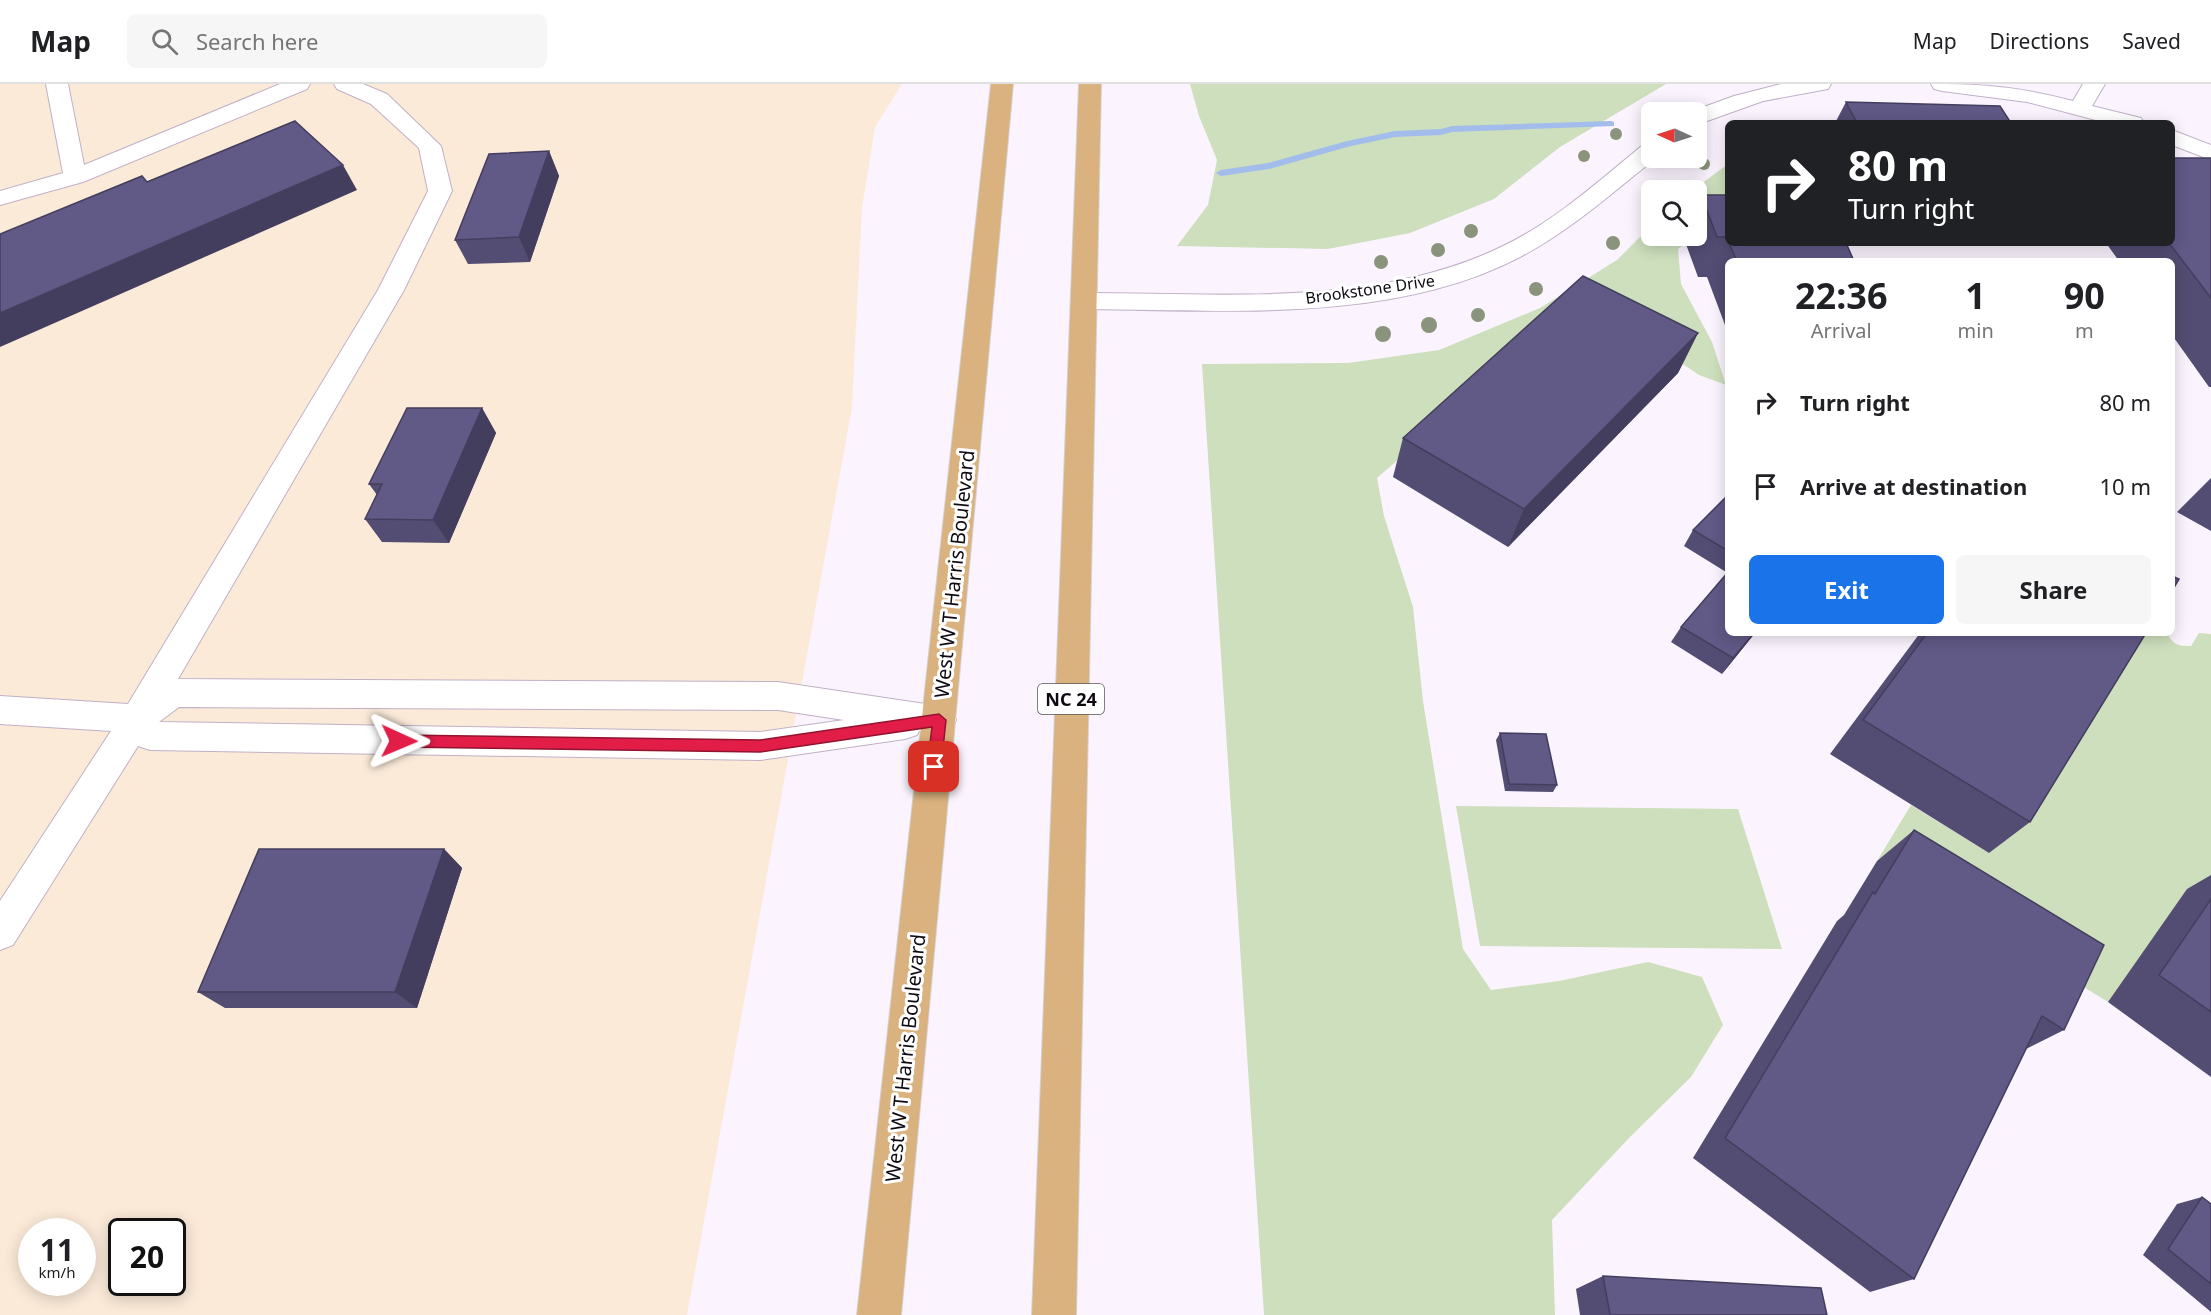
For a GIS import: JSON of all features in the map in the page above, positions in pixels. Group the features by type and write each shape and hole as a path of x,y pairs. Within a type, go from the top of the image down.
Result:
{"main road":[{"name":"West W T Harris Boulevard","path":"879,1315 1002,84"},
{"name":"NC 24","path":"1054,1315 1090,84"}],"street":[{"path":"57,84 75,177"},
{"path":"0,198 75,177 299,84"},
{"path":"0,933 137,719 391,290 440,191 430,146 379,99 345,84"},
{"path":"1707,112 1720,106 1763,93 1820,84"},
{"path":"1942,84 2028,96 2080,107 2123,120"},
{"path":"2080,107 2094,84"},
{"path":"2175,138 2211,153"},
{"name":"Brookstone Drive","path":"1085,301 1319,300 1416,285 1462,273 1499,257 1557,226 1641,158"},
{"path":"0,710 137,719 173,693 778,696 939,720"},
{"path":"137,719 150,736 760,746 939,720"}],"shaded area":[{"path":"0,84 902,84 875,127 862,208 852,407 687,1315 0,1315"}],"green space":[{"path":"1190,84 1666,84 1560,147 1494,199 1410,233 1328,249 1177,246 1208,205 1217,160 1199,116"},
{"path":"1725,166 1725,221 1707,230 1706,180"},
{"path":"1641,236 1641,246 1682,246 1678,249 1681,284 1712,342 1725,385 1699,375 1641,336 1519,355 1377,478 1384,516 1413,607 1423,701 1463,949 1491,990 1559,981 1648,962 1702,977 1723,1025 1691,1077 1630,1137 1552,1220 1555,1315 1264,1315 1202,364 1348,363 1439,350 1540,308 1617,260"},
{"path":"2199,633 2211,634 2211,906 2108,1002 1877,861 1911,805 1989,853 2124,636 2169,636 2176,644 2191,646"},
{"path":"1456,806 1738,809 1782,949 1480,946"}],"building":[{"path":"1846,102 2000,106 2009,120 1855,120"},
{"path":"295,121 343,165 0,313 0,234 142,176 147,182"},
{"path":"549,151 519,237 455,240 489,154"},
{"path":"2175,158 2211,158 2211,298 2171,246 2175,246"},
{"path":"1707,195 1725,195 1725,237 1717,237 1707,211"},
{"path":"1730,246 1847,246 1853,258 1736,258"},
{"path":"1583,276 1698,333 1524,509 1403,438"},
{"path":"407,408 482,408 433,520 365,519 382,484 369,484"},
{"path":"1725,498 1725,549 1693,530"},
{"path":"1725,576 1725,636 1751,636 1733,658 1681,627"},
{"path":"1925,636 2144,636 2030,822 1863,720"},
{"path":"1500,733 1546,734 1557,785 1509,784"},
{"path":"1914,830 2104,945 2064,1030 2042,1016 1914,1279 1725,1138 1873,892 1875,894"},
{"path":"259,849 444,849 395,992 198,992"},
{"path":"2211,899 2211,1012 2159,975"},
{"path":"2202,1197 2211,1204 2211,1284 2168,1249"},
{"path":"1603,1276 1821,1288 1827,1315 1610,1315"}],"waterway":[{"path":"1221,173 1269,166 1350,143 1395,134 1441,132 1452,129 1611,124"}],"route":[{"path":"399,741 760,746 939,720 934,767"}]}
